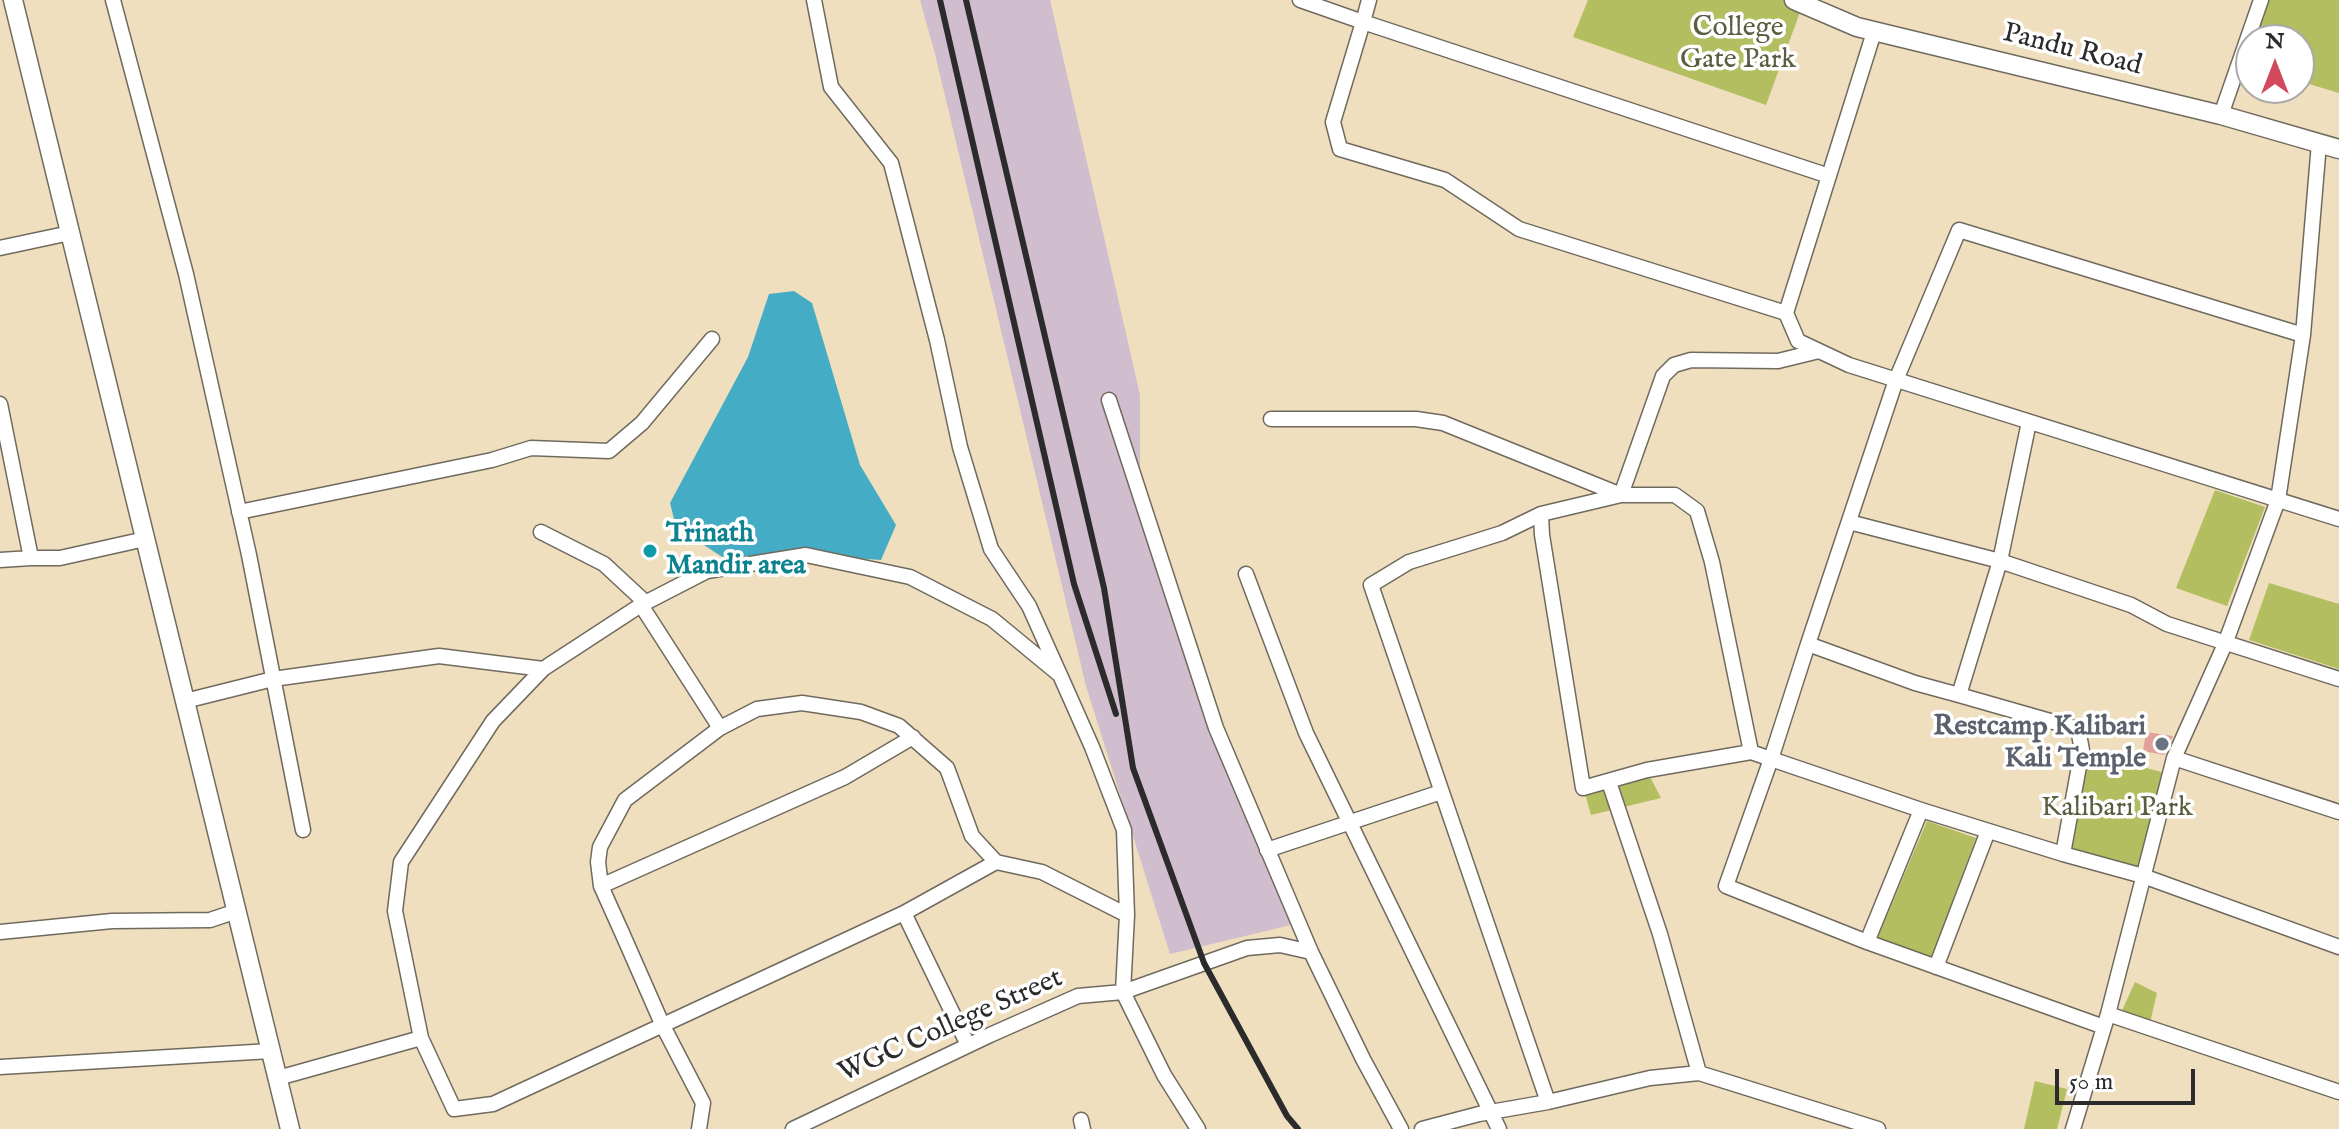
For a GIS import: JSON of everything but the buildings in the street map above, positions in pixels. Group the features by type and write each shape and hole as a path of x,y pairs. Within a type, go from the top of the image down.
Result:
{"street":[{"path":"13,0 290,1129"},
{"path":"113,0 186,274 239,512 303,830"},
{"path":"814,0 831,87 891,163 937,340 960,447 991,549 1029,606 1092,747 1124,830 1127,915 1123,992 1164,1075 1198,1129"},
{"path":"1300,0 1829,176"},
{"path":"1369,0 1333,122 1340,149 1445,180 1519,229 1786,313"},
{"name":"Pandu Road","path":"1794,0 1818,5 1874,32 2221,115 2339,149"},
{"path":"2221,115 2261,0"},
{"path":"1874,32 1786,313 1798,341 1849,365 2339,519"},
{"path":"2073,1129 2106,1020 2174,758 2225,644 2278,500 2303,335 2319,143"},
{"path":"2303,335 1959,230 1896,380 1726,886 1936,967 2339,1092"},
{"path":"0,248 70,233"},
{"path":"239,512 492,460 531,448 609,451 642,423 712,339"},
{"path":"1621,495 1663,376 1674,365 1691,360 1778,361 1819,351"},
{"path":"1109,400 1216,728 1311,952 1401,1129"},
{"path":"0,404 31,558"},
{"path":"1271,419 1416,419 1443,423 1621,495"},
{"path":"1959,695 2000,561 2029,422"},
{"path":"1548,1102 1371,585 1409,562 1502,533 1541,514 1621,495 1675,495 1697,511 1712,562 1751,752"},
{"path":"1541,514 1583,788 1647,770 1751,752 1921,810 2143,876 2339,947"},
{"path":"1849,522 2000,561 2131,605 2167,624 2339,679"},
{"path":"541,532 604,564 643,604 720,728"},
{"path":"0,560 60,558 145,539"},
{"path":"996,862 904,913 493,1104 454,1109 421,1038 395,911 401,862 493,721 543,669 643,604 707,571 806,555 910,577 992,619 1060,675"},
{"path":"1246,574 1306,733 1499,1129"},
{"path":"1808,644 1915,683 2078,729 2082,750 2063,854"},
{"path":"185,701 273,679 439,656 543,669"},
{"path":"699,1129 703,1103 663,1026 601,886 600,847 625,800 720,728 757,709 802,703 861,712 899,726 947,768 972,836 996,862 1042,872 1127,915"},
{"path":"601,886 845,777 913,737"},
{"path":"2174,758 2339,812"},
{"path":"1609,782 1660,934 1699,1073"},
{"path":"1267,850 1441,792"},
{"path":"1867,942 1921,810"},
{"path":"1936,967 1988,831"},
{"path":"0,932 112,921 210,920 237,911"},
{"path":"904,913 968,1045"},
{"name":"WGC College Street","path":"793,1129 1078,996 1123,992 1247,948 1280,945 1311,952"},
{"path":"278,1078 421,1038"},
{"path":"0,1067 271,1051"},
{"path":"1422,1129 1650,1078 1699,1073 1878,1129"}],"shaded area":[{"path":"920,0 1050,0 1140,395 1140,503 1291,925 1170,954 1086,686"}],"green space":[{"name":"College Gate Park","path":"1588,0 1794,0 1803,4 1766,105 1573,37"},
{"path":"2266,0 2339,0 2339,93 2315,86 2315,24 2256,24"},
{"path":"2215,490 2265,507 2227,606 2176,588"},
{"path":"2269,583 2339,604 2339,669 2249,640"},
{"name":"Kalibari Park","path":"2082,750 2172,775 2143,876 2071,855 2073,797"},
{"path":"1648,773 1661,798 1591,815 1584,790"},
{"path":"1927,821 1976,838 1932,957 1876,941"},
{"path":"2135,982 2157,993 2150,1023 2121,1013"},
{"path":"2035,1081 2067,1089 2057,1129 2024,1129"}],"water":[{"path":"794,291 812,303 860,465 896,525 881,560 806,555 727,560 676,527 670,503 748,357 769,294"}],"railway":[{"path":"940,0 1074,584 1116,714"},
{"path":"966,0 1104,588 1133,768 1204,963 1287,1116 1298,1129"}],"place":[{"name":"Trinath Mandir area","path":"650,551"},
{"name":"Restcamp Kalibari Kali Temple","path":"2162,744"}]}
